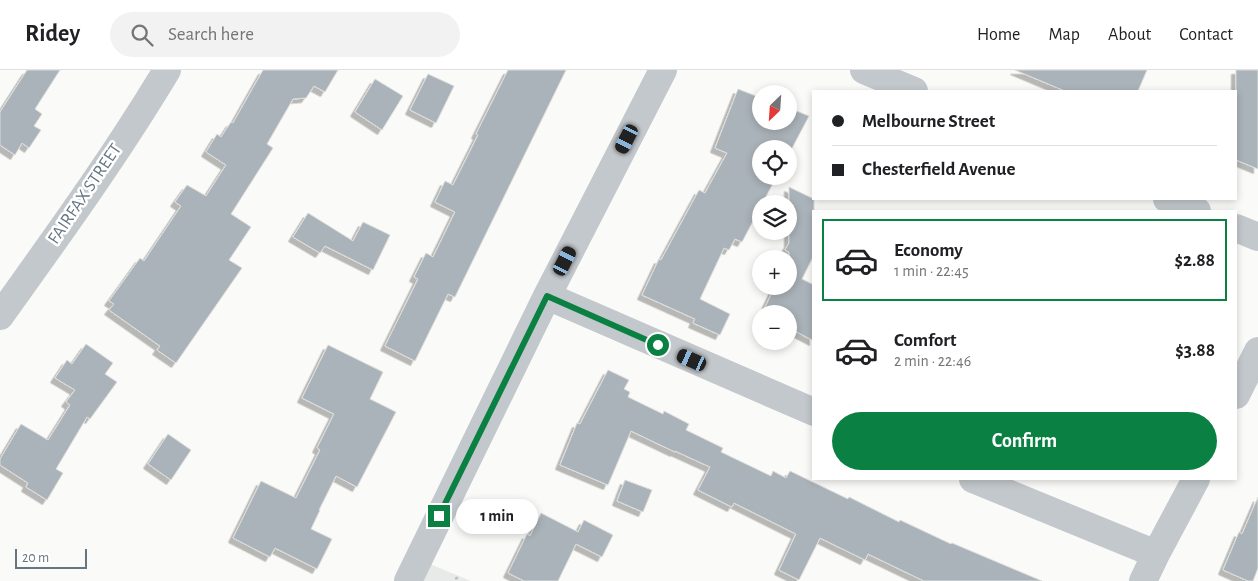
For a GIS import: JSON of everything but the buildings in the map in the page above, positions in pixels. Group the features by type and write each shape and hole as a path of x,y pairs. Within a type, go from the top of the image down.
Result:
{"street":[{"name":"FAIRFAX STREET","path":"0,316 61,231 167,70"},
{"path":"408,581 547,296 663,70"},
{"path":"864,70 912,90"},
{"path":"1170,200 1194,210"},
{"path":"1237,228 1258,237"},
{"path":"547,296 812,411"},
{"path":"1237,394 1258,351"},
{"path":"975,480 1156,554"},
{"path":"1143,581 1195,480"}],"shaded area":[{"path":"420,560 471,581 410,581"}],"route":[{"path":"439,516 547,296 658,345"}]}
